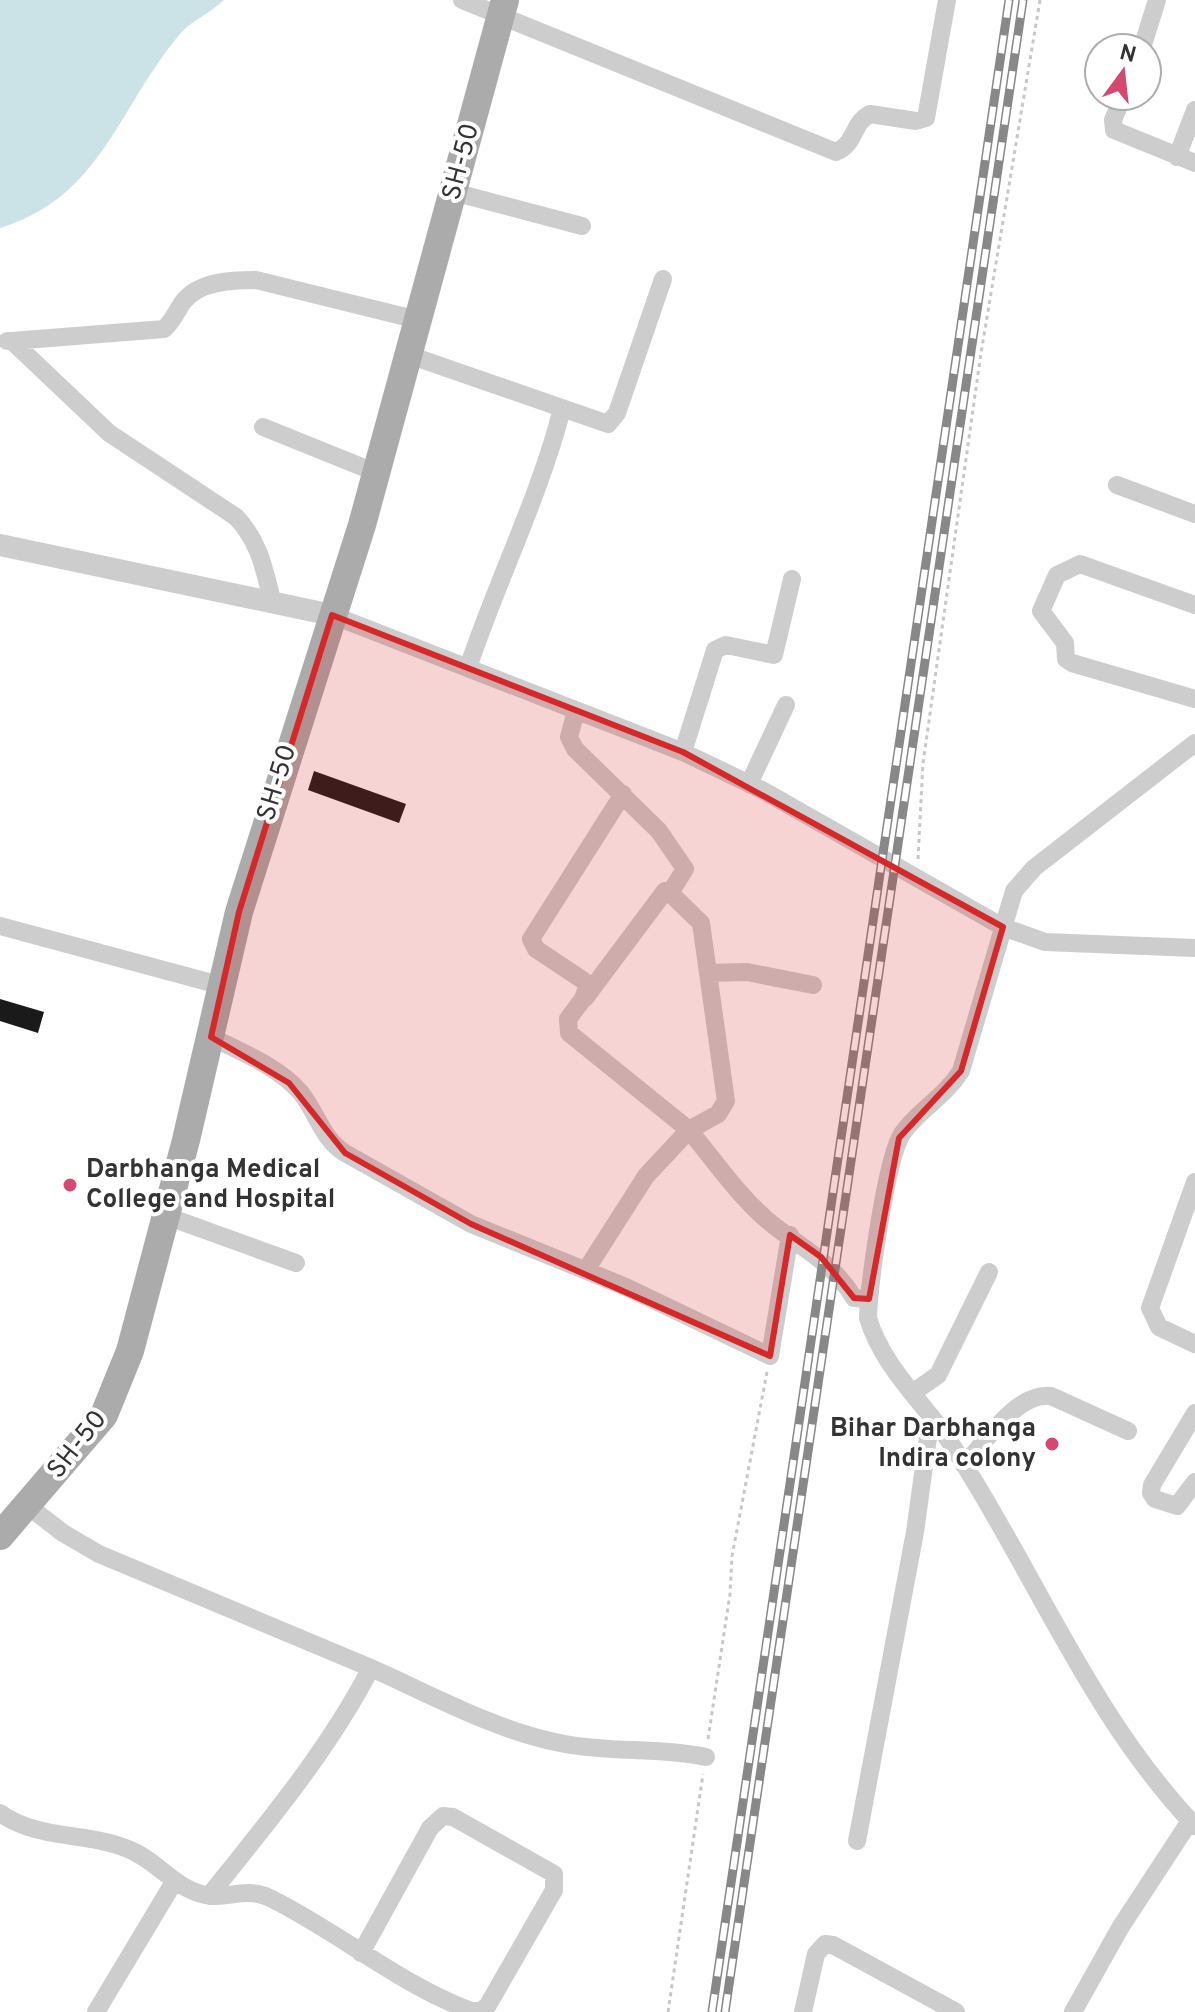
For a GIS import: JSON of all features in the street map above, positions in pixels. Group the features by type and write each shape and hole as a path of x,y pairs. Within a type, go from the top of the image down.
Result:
{"main road":[{"name":"SH-50","path":"0,1536 104,1415 115,1393 166,1216 239,912 377,473 503,8"}],"street":[{"path":"462,0 503,8 836,152 849,144 858,124 870,114 916,121 926,118 947,0"},
{"path":"1147,32 1157,0"},
{"path":"1116,112 1114,130 1186,160 1195,110"},
{"path":"453,192 582,226"},
{"path":"409,355 608,424 613,420 663,279"},
{"path":"6,341 164,329 186,298 210,285 231,280 256,280 418,320"},
{"path":"6,341 109,433 236,517 250,531 260,551 272,600"},
{"path":"468,668 498,579 519,536 562,409"},
{"path":"263,427 377,473"},
{"path":"1117,485 1195,514"},
{"path":"0,545 332,615 683,752 749,784 1003,927 1045,942 1195,948"},
{"path":"1195,605 1080,564 1070,566 1057,575 1041,611 1065,643 1066,659 1072,663 1195,699"},
{"path":"683,752 715,650 726,645 774,655 792,579"},
{"path":"749,784 786,705"},
{"path":"576,711 569,737 575,749 659,831 684,865 684,874 670,893 701,923 726,1101 718,1114 689,1130 646,1176 586,1270"},
{"path":"1073,2012 1120,1928 1193,1824 1135,1756 1099,1701 964,1465 874,1337 869,1299 889,1178 899,1138 908,1126 949,1090 961,1071 1014,891 1034,868 1195,743"},
{"path":"583,999 587,987 584,981 536,949 531,939 623,794"},
{"path":"665,891 568,1019 569,1033 689,1130 750,1204 821,1257 844,1280 854,1298 869,1299"},
{"path":"0,926 223,986"},
{"path":"708,973 747,972 813,985"},
{"path":"211,1037 254,1058 301,1093 328,1138 345,1153 471,1224 586,1270 770,1356 790,1235"},
{"path":"1195,1182 1150,1308 1159,1327 1195,1344"},
{"path":"166,1216 296,1263"},
{"path":"912,1393 938,1375 989,1272"},
{"path":"964,1465 1022,1404 1040,1395 1051,1396 1128,1431"},
{"path":"1195,1413 1152,1485 1151,1493 1155,1499 1177,1506 1195,1482"},
{"path":"857,1841 915,1532 931,1416"},
{"path":"28,1506 63,1533 99,1554 524,1735 568,1745 649,1748 706,1757"},
{"path":"209,1896 314,1764 349,1711 371,1668"},
{"path":"0,1813 42,1832 85,1837 129,1849 174,1882 209,1896 252,1892 269,1898 361,1953 460,2007 481,2011 488,2005 554,1890 554,1874 453,1817 443,1816 430,1828 361,1953"},
{"path":"96,2012 174,1882"},
{"path":"803,2012 816,1954 825,1944 833,1945 956,2012"}],"path":[{"path":"919,882 917,828 923,763 981,353 1040,0"},
{"path":"668,2012 730,1594 732,1556 770,1356"}],"highlighted area":[{"path":"332,615 683,752 1003,927 961,1071 899,1138 869,1299 854,1298 821,1257 790,1235 770,1356 471,1224 345,1153 289,1083 211,1037 239,912"}],"water":[{"path":"0,0 224,0 180,34 85,172 62,195 34,214 0,228"}],"building":[{"path":"314,771 406,804 399,823 308,790"},
{"path":"0,999 44,1012 38,1033 0,1021"}],"railway":[{"path":"712,2012 1009,0"},
{"path":"725,2012 1023,0"}],"place":[{"name":"Darbhanga Medical College and Hospital","path":"70,1185"},
{"name":"Bihar Darbhanga Indira colony","path":"1052,1444"}]}
